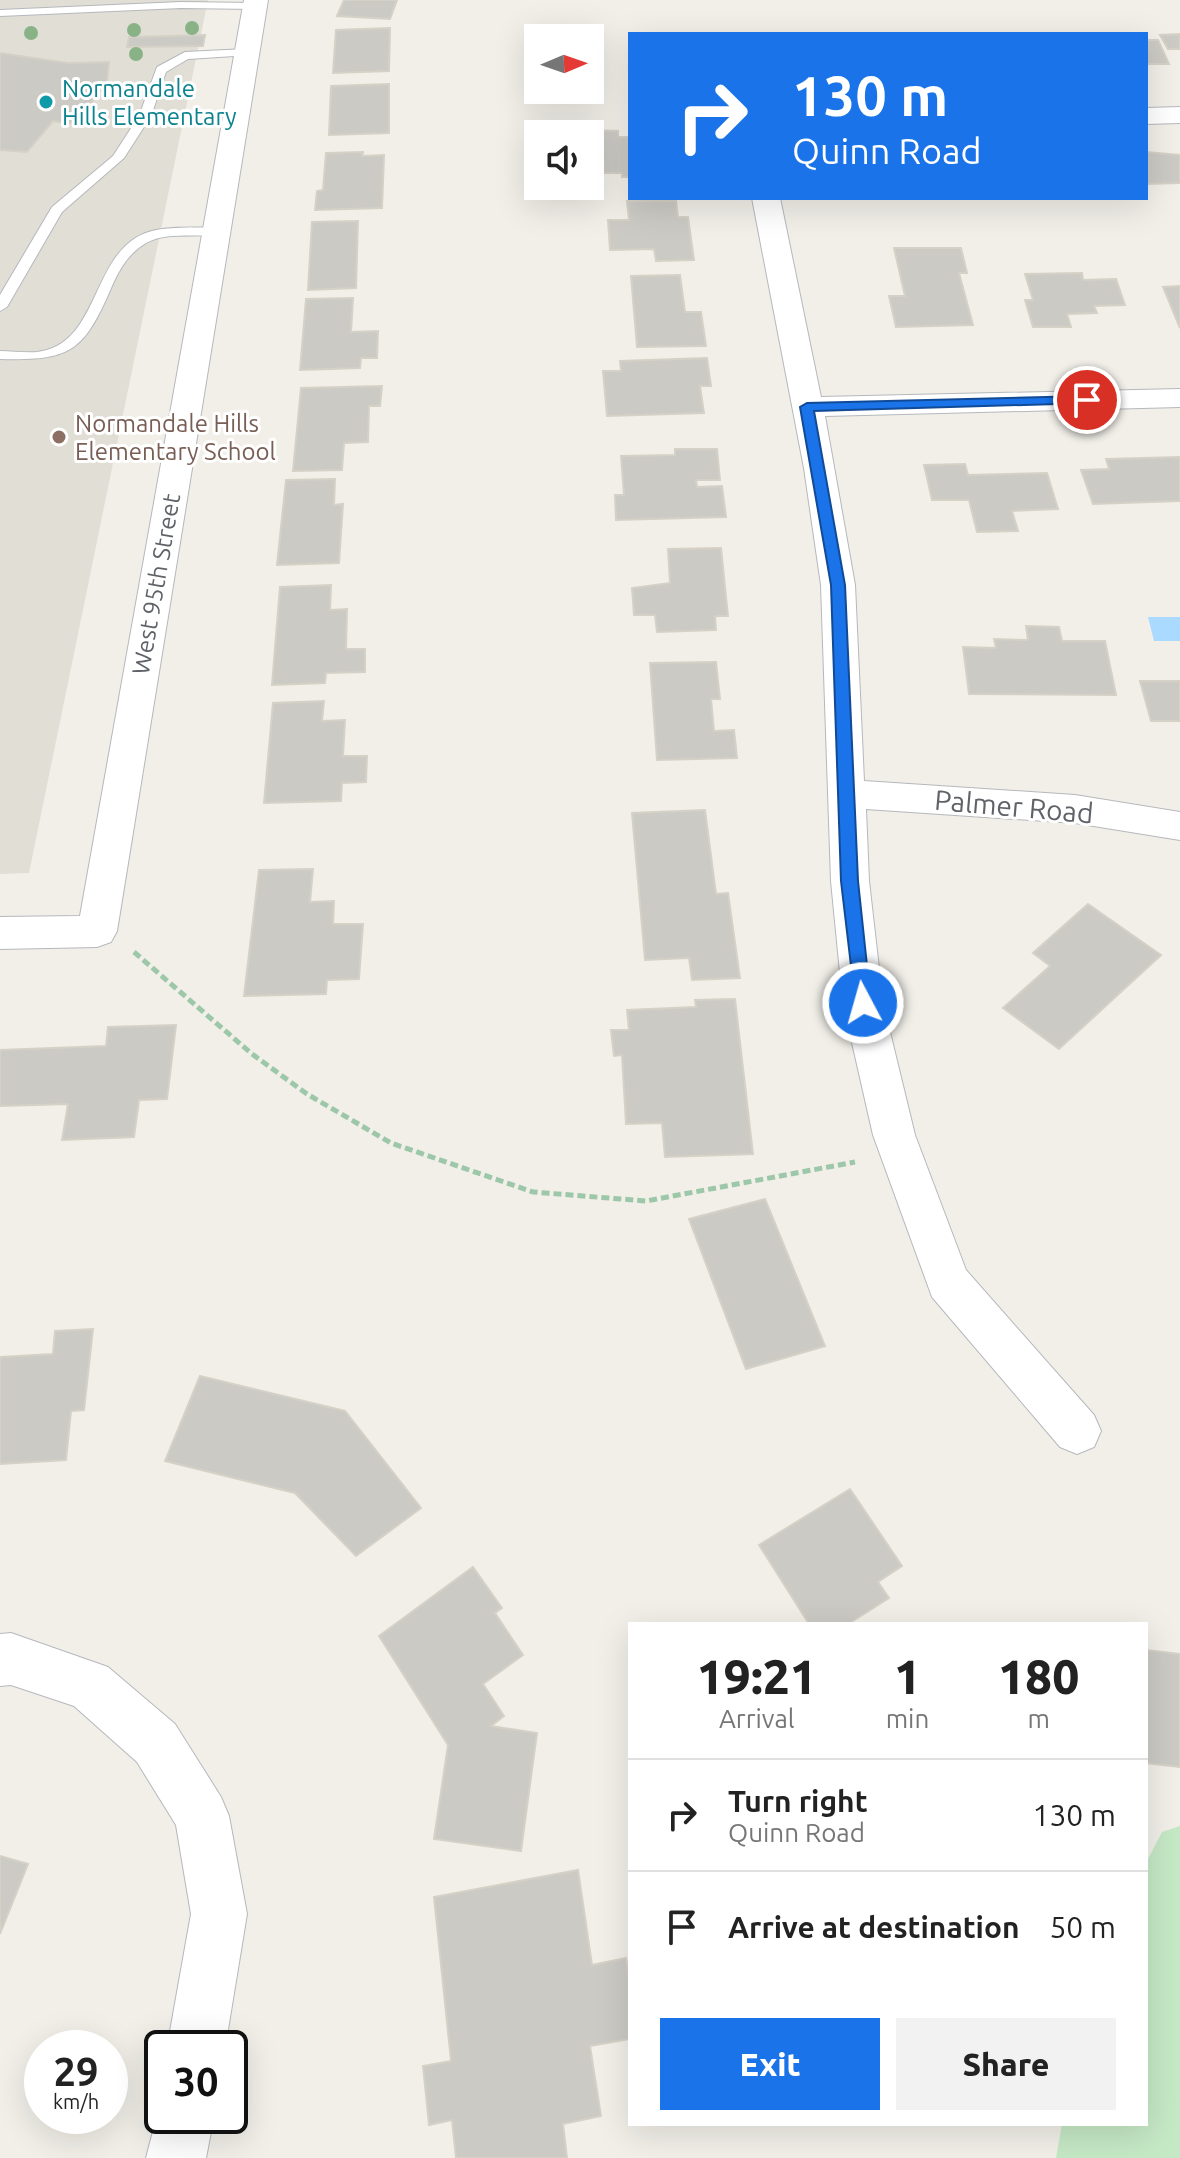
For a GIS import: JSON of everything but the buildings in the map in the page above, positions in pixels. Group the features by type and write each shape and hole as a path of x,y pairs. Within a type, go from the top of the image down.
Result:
{"street":[{"name":"West 95th Street","path":"98,927 255,3"},
{"path":"1148,116 1180,115"},
{"path":"766,200 838,585 850,881 863,1003 901,1155 948,1282 1077,1431"},
{"path":"807,407 1180,398"},
{"name":"Palmer Road","path":"847,794 1075,809 1180,826"},
{"path":"0,933 98,927"},
{"path":"0,1660 11,1659 90,1685 156,1743 202,1816 219,1914 199,2030"},
{"path":"176,2158 181,2134"}],"lane":[{"path":"0,13 180,2 255,3"},
{"path":"0,307 5,290 57,210 118,158 145,116 161,70 185,56 246,53"},
{"path":"0,355 27,358 57,351 82,336 119,261 144,239 216,231"}],"path":[{"path":"98,927 252,1054 307,1094 391,1143 533,1192 646,1201 771,1174 901,1155"}],"shaded area":[{"name":"Normandale Hills Elementary School","path":"0,0 208,0 29,873 0,874"}],"green space":[{"path":"1180,1826 1180,2158 1056,2158 1062,2126 1148,2126 1148,1859 1162,1832"}],"water":[{"path":"1148,617 1180,617 1180,641 1154,641"}],"place":[{"name":"Normandale Hills Elementary","path":"46,102"},
{"name":"Normandale Hills Elementary School","path":"59,437"}],"route":[{"path":"863,1003 850,881 838,585 807,407 1087,400"}]}
